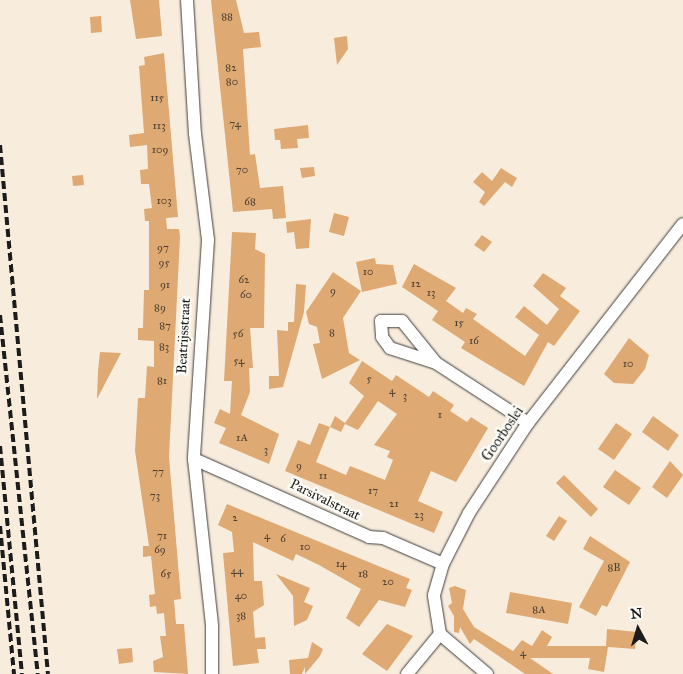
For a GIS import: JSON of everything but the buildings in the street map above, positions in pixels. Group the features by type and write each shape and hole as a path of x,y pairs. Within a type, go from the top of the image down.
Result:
{"street":[{"name":"Beatrijsstraat","path":"187,0 195,134 208,240 194,458 212,626 212,674"},
{"name":"Goorboslei","path":"440,634 434,595 443,564 469,513 528,423 683,224"},
{"path":"436,363 528,423"},
{"name":"Parsivalstraat","path":"194,458 369,537 383,538 443,564"},
{"path":"407,674 440,634 487,674"}],"railway":[{"path":"0,145 48,674"},
{"path":"0,315 38,674"},
{"path":"0,446 22,674"},
{"path":"0,526 14,674"}]}
